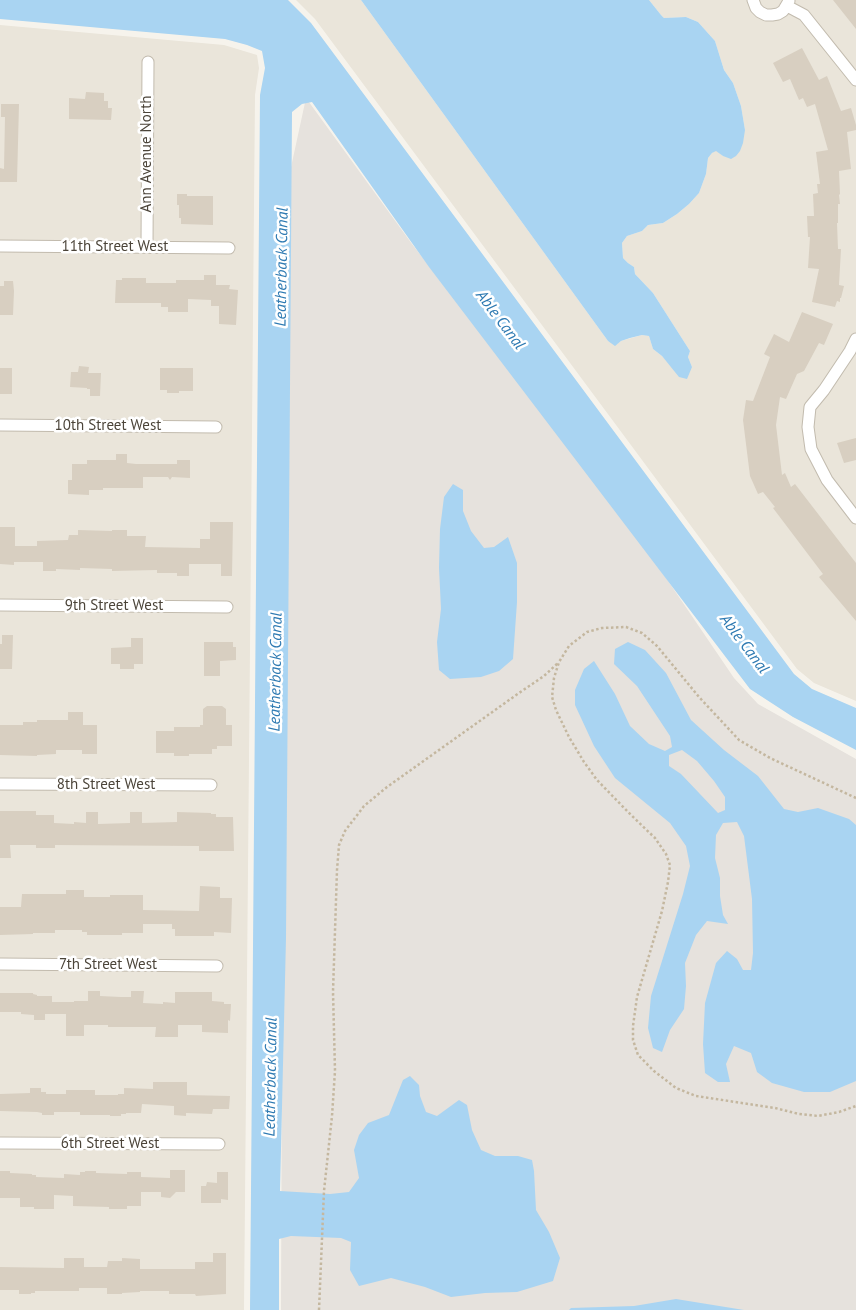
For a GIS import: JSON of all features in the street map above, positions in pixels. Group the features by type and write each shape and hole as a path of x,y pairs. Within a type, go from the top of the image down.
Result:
{"street":[{"path":"753,0 756,8 766,15 778,14 783,11 788,3 804,15 856,80"},
{"name":"Ann Avenue North","path":"147,246 148,62"},
{"name":"11th Street West","path":"0,246 229,248"},
{"path":"856,339 850,351 810,407 808,427 811,449 827,480 856,518"},
{"name":"10th Street West","path":"0,425 216,427"},
{"name":"9th Street West","path":"0,605 227,607"},
{"name":"8th Street West","path":"0,784 212,786"},
{"name":"7th Street West","path":"0,964 216,966"},
{"name":"6th Street West","path":"0,1143 219,1144"}],"path":[{"path":"319,1310 324,1191 332,1116 334,1071 333,992 339,845 346,831 364,806 387,787 544,676 559,662 570,646 587,632 602,628 626,627 642,632 657,646 699,697 739,740 770,758 856,798"},
{"path":"559,662 554,678 552,697 569,737 597,780 655,838 666,854 670,865 662,911 637,997 633,1040 638,1055 654,1071 676,1088 696,1096 818,1116 856,1106"}],"shaded area":[{"path":"296,0 361,0 608,341 617,344 642,335 649,336 653,349 671,366 692,367 688,357 690,351 653,293 635,274 634,267 623,258 622,243 627,236 642,231 648,225 663,223 689,204 699,193 706,174 708,158 716,150 723,156 745,130 741,106 733,83 724,70 715,41 698,22 686,17 664,18 649,0 856,0 856,701 814,683 797,669 315,19"},
{"path":"0,25 224,45 257,55 259,68 255,95 244,1310 0,1310"},
{"path":"306,98 412,244 628,522 734,678 758,704 856,759 856,1310 281,1310 285,195"}],"water":[{"path":"0,0 288,0 311,23 794,674 812,689 856,708 856,750 793,717 750,689 429,267 312,102 302,104 292,112 286,938 280,1191 330,1194 349,1192 359,1178 354,1150 359,1135 368,1123 389,1115 403,1080 410,1076 419,1085 420,1096 426,1112 437,1116 459,1100 467,1105 472,1130 481,1150 495,1156 518,1156 532,1160 536,1210 549,1232 560,1258 553,1281 517,1292 451,1297 425,1287 391,1278 359,1286 350,1270 351,1242 341,1238 291,1236 279,1239 279,1310 250,1310 260,95 265,68 262,51 225,39 0,19"},
{"path":"361,0 649,0 664,18 686,17 698,22 715,41 724,70 733,83 741,106 745,130 740,151 731,159 716,151 712,153 708,158 706,174 699,193 689,204 663,223 648,225 642,231 627,236 622,243 623,258 634,267 635,274 653,293 690,351 688,357 692,367 687,379 679,377 662,356 653,349 649,336 642,335 630,338 621,341 615,346 608,341"},
{"path":"453,484 463,490 463,511 471,531 484,548 494,547 508,537 517,563 517,602 513,659 499,671 481,677 450,679 439,670 437,642 441,609 440,529 444,497"},
{"path":"628,642 645,650 666,673 691,720 724,750 758,776 784,809 798,812 818,808 849,819 856,825 856,1081 830,1092 804,1092 772,1083 757,1072 751,1053 734,1046 726,1064 730,1082 718,1082 705,1073 703,1044 705,1003 716,963 727,951 737,959 743,970 751,970 753,953 752,899 744,836 737,822 723,823 716,835 715,858 720,878 720,896 723,915 728,924 707,921 696,935 685,963 684,1009 670,1030 662,1052 653,1048 648,1028 651,996 690,866 686,846 670,823 615,778 594,746 575,705 575,690 584,669 594,661 615,694 630,726 649,744 665,751 672,747 670,736 637,686 614,664 615,649","holes":["682,750 697,761 725,797 725,810 718,813 681,774 669,766 669,755"]},
{"path":"676,1299 744,1310 569,1310 571,1308 634,1306"}],"building":[{"path":"833,0 856,0 856,29"},
{"path":"802,48 819,80 827,76 841,111 851,108 856,125 856,130 847,132 851,169 839,171 840,204 838,204 837,223 838,249 841,249 839,285 844,286 840,302 837,301 835,307 812,302 819,269 808,268 810,237 808,237 807,216 814,216 813,194 818,193 817,184 820,184 816,152 828,150 815,104 807,107 803,98 799,100 790,79 783,82 773,63"},
{"path":"86,92 104,93 104,101 108,101 108,108 112,108 111,120 69,119 69,98 85,99"},
{"path":"1,104 19,104 17,182 0,182 0,168 4,169 5,117 1,117"},
{"path":"177,194 213,196 213,225 181,224"},
{"path":"204,275 216,275 216,285 230,285 229,289 238,290 236,325 219,324 219,306 211,306 211,300 188,299 188,312 168,312 168,307 161,307 161,303 115,303 116,280 122,280 122,278 146,278 146,283 176,283 176,280 204,280"},
{"path":"4,281 13,281 13,315 0,315 0,286 4,286"},
{"path":"802,312 833,324 824,345 819,343 804,371 797,374 786,399 780,397 776,425 782,475 785,473 791,487 795,484 856,563 856,621 819,577 823,574 773,508 775,507 763,492 758,494 750,476 743,420 746,400 753,401 770,357 764,354 774,334 789,342"},
{"path":"79,366 89,367 88,373 101,373 100,396 90,396 90,389 87,388 70,387 71,372 78,372"},
{"path":"0,368 12,368 12,394 0,394"},
{"path":"160,368 193,368 193,391 167,393 167,390 160,390"},
{"path":"856,438 856,460 844,463 837,443"},
{"path":"116,454 127,454 127,463 136,464 177,464 177,460 190,460 190,478 172,477 170,480 168,477 143,477 143,488 103,488 103,490 89,490 89,495 68,494 68,480 72,480 72,464 87,464 87,460 116,460"},
{"path":"210,522 233,522 232,576 221,576 221,564 189,564 189,576 177,576 177,573 157,573 157,570 112,571 112,569 80,568 80,570 56,569 56,571 43,571 43,562 14,562 14,565 0,564 0,527 15,527 15,546 37,546 37,541 68,540 69,535 78,535 78,530 127,530 127,536 146,536 145,547 200,548 200,539 210,539"},
{"path":"2,635 13,635 12,669 0,669"},
{"path":"131,638 143,638 143,664 134,664 134,669 120,669 120,664 111,664 111,648 131,647"},
{"path":"204,642 233,642 233,647 236,647 236,660 220,661 220,676 204,676"},
{"path":"207,706 222,706 226,709 226,725 232,725 232,746 217,746 217,749 212,749 212,754 174,756 174,753 156,753 156,731 174,731 174,727 200,727 200,725 203,725 203,709"},
{"path":"68,712 83,712 83,725 97,725 97,754 82,754 82,750 56,750 56,754 37,756 0,755 0,725 23,725 23,722 37,722 37,720 68,720"},
{"path":"0,811 36,811 36,815 54,815 54,823 74,824 74,822 86,823 86,812 98,812 98,824 130,823 130,812 142,812 142,823 177,822 177,812 211,813 216,814 216,817 233,817 234,851 199,851 199,846 55,845 55,848 36,848 36,845 10,845 11,858 0,858"},
{"path":"200,886 220,887 220,898 232,898 231,933 214,932 214,936 175,936 175,929 172,929 172,924 143,924 143,933 122,933 122,935 87,935 87,932 82,932 82,930 55,930 55,933 0,935 0,907 21,907 22,894 66,894 66,890 84,890 84,897 143,895 143,910 199,911"},
{"path":"88,991 100,991 100,996 131,997 131,991 144,991 143,1003 163,1004 163,1002 175,1003 175,992 212,992 212,1001 231,1004 228,1033 202,1032 202,1025 178,1025 178,1037 155,1037 156,1027 84,1025 84,1036 66,1036 66,1014 45,1014 45,1020 34,1020 34,1015 21,1014 21,1012 0,1012 0,993 33,993 37,996 52,996 52,1002 74,1002 88,1001"},
{"path":"153,1082 187,1082 187,1095 230,1096 229,1109 213,1109 212,1114 186,1113 186,1116 174,1115 174,1106 142,1104 141,1113 126,1113 121,1114 121,1116 80,1115 80,1112 54,1112 54,1115 42,1115 42,1113 37,1112 0,1111 0,1094 30,1093 30,1088 41,1088 41,1092 46,1092 46,1094 66,1094 66,1090 95,1090 95,1095 118,1095 124,1094 124,1088 153,1089"},
{"path":"170,1170 185,1170 185,1192 176,1192 170,1198 161,1197 161,1192 141,1192 141,1206 127,1206 127,1209 73,1206 73,1196 54,1195 54,1209 20,1207 20,1198 0,1198 0,1171 32,1174 36,1175 36,1177 64,1178 64,1174 80,1175 80,1172 85,1171 127,1174 127,1172 141,1172 141,1177 170,1178"},
{"path":"217,1172 228,1172 228,1200 221,1199 221,1203 201,1203 201,1186 206,1186 207,1182 217,1183"},
{"path":"213,1253 226,1253 226,1294 196,1296 195,1294 169,1294 169,1291 140,1291 107,1294 107,1288 79,1288 79,1291 35,1291 35,1293 31,1294 19,1294 19,1290 0,1290 0,1267 64,1268 64,1258 84,1258 84,1267 107,1267 108,1261 122,1261 122,1258 140,1259 140,1269 195,1269 195,1262 213,1262"}],"water label":[{"name":"Leatherback Canal","path":"282,267"},
{"name":"Able Canal","path":"500,320"},
{"name":"Able Canal","path":"744,644"},
{"name":"Leatherback Canal","path":"276,672"},
{"name":"Leatherback Canal","path":"271,1077"}]}
